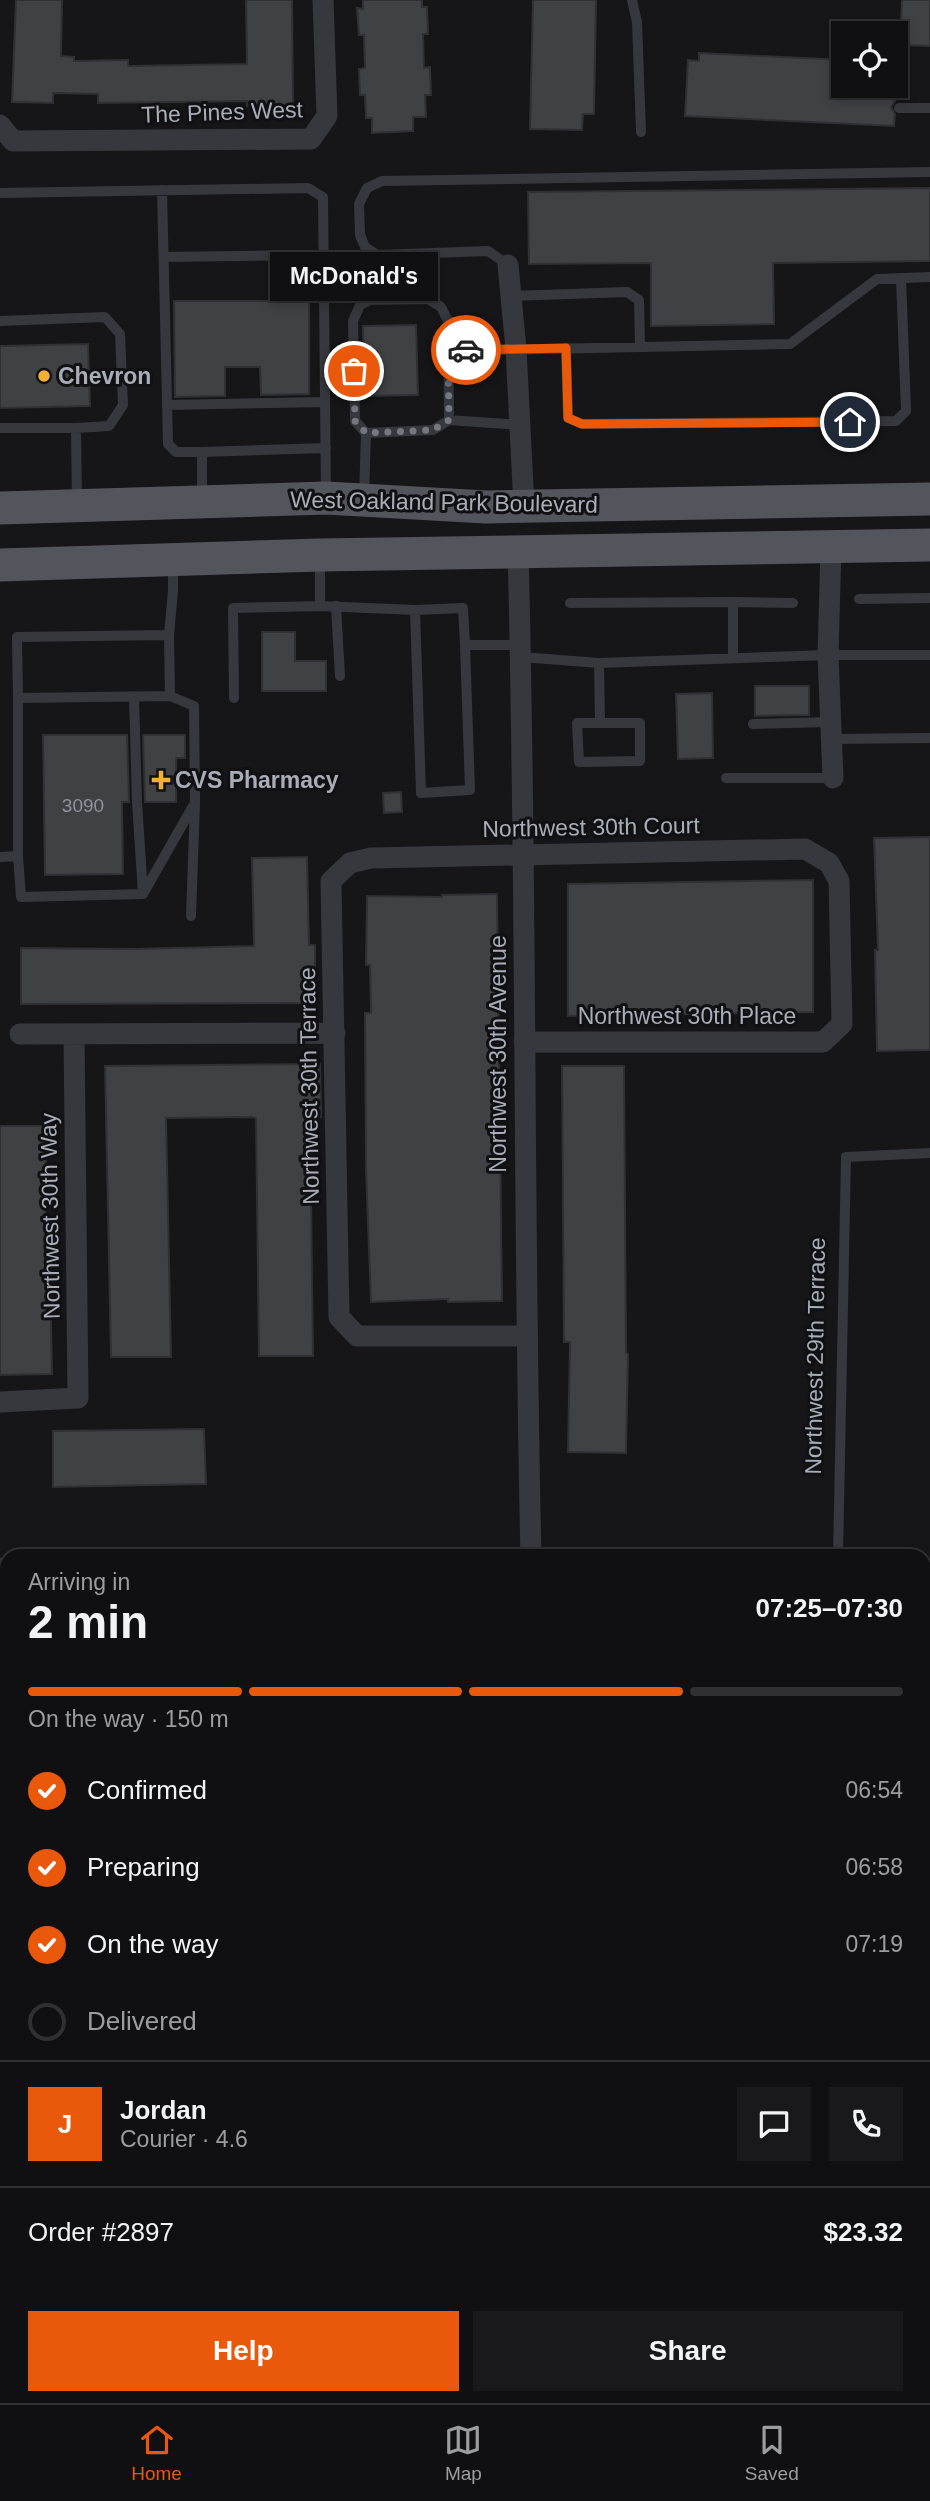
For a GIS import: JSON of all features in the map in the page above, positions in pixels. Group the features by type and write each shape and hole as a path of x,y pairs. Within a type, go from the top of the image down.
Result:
{"main road":[{"name":"West Oakland Park Boulevard","path":"0,508 326,498 486,507 930,499"},
{"path":"518,552 532,535 549,528 569,505"},
{"path":"452,553 467,540 499,528 524,506"},
{"name":"West Oakland Park Boulevard","path":"0,565 320,555 930,545"}],"street":[{"name":"The Pines West","path":"0,125 13,141 312,139 327,116 323,0"},
{"path":"508,265 516,349 524,506"},
{"path":"831,547 828,655 832,778"},
{"name":"Northwest 30th Avenue","path":"518,552 523,856 525,1336 531,1549"},
{"name":"Northwest 30th Court","path":"350,863 371,858 805,849 829,863 839,881 842,1024"},
{"name":"Northwest 30th Terrace","path":"350,863 331,881 339,1317 357,1336 525,1336"},
{"name":"Northwest 30th Place","path":"524,1042 823,1042 842,1024"},
{"path":"20,1034 335,1033"},
{"name":"Northwest 30th Way","path":"0,1402 78,1398 74,1034"}],"lane":[{"path":"632,0 637,22 641,132"},
{"path":"899,108 930,108"},
{"path":"508,265 488,251 377,255 365,247 360,235 359,204 368,188 382,181 930,172"},
{"path":"0,193 308,188 323,197 326,498"},
{"path":"162,190 168,443 176,452 326,448"},
{"path":"164,257 323,255"},
{"path":"448,351 790,344 877,279 930,277"},
{"path":"566,348 568,418 582,424 896,421 906,411 901,278"},
{"path":"511,296 627,292 639,300 639,347"},
{"path":"364,502 366,433 355,421 353,321 360,305 370,300 428,299 441,307 448,321 449,420"},
{"path":"0,321 105,317 120,334 123,405 109,426 1,428"},
{"path":"167,405 325,402"},
{"path":"366,433 433,430 449,420 520,425"},
{"path":"76,428 77,505"},
{"path":"202,452 202,503"},
{"path":"320,555 320,606"},
{"path":"170,696 169,635 173,559"},
{"path":"859,599 930,598"},
{"path":"733,602 733,658"},
{"path":"570,603 793,603"},
{"path":"336,606 340,676"},
{"path":"234,698 233,608 463,608 470,790 421,793 415,610"},
{"path":"143,894 21,898 18,856 17,637 169,635"},
{"path":"465,645 599,663 828,655 930,655"},
{"path":"599,663 600,723"},
{"path":"18,698 170,696 194,706 195,803 191,916"},
{"path":"134,697 143,894"},
{"path":"577,723 600,723 640,723 639,761 579,762 577,723"},
{"path":"753,724 930,738"},
{"path":"726,778 832,778"},
{"path":"143,894 195,803"},
{"path":"0,857 18,856"},
{"name":"Northwest 29th Terrace","path":"838,1549 846,1157 930,1153"}],"building":[{"path":"16,0 62,0 61,56 74,57 74,61 128,60 128,66 247,64 246,0 292,0 293,105 247,106 247,101 98,103 98,94 53,93 53,103 12,102"},
{"path":"363,0 422,0 422,7 427,7 428,34 423,34 424,68 430,67 431,95 425,95 426,117 413,117 413,131 372,133 372,118 366,118 365,95 360,95 359,69 365,68 364,35 359,35 357,8 363,9"},
{"path":"533,0 596,0 594,114 583,114 582,130 530,129"},
{"path":"902,0 930,0 930,46 908,45 908,21 901,21"},
{"path":"699,53 831,59 831,98 895,98 891,107 895,114 894,126 685,116 688,60 699,61"},
{"path":"930,188 930,261 773,263 774,324 651,326 651,263 529,264 528,192"},
{"path":"174,301 309,301 309,394 261,395 260,367 225,367 225,396 175,397"},
{"path":"416,325 418,395 364,396 363,326"},
{"name":"Chevron","path":"88,344 90,406 0,408 0,346"},
{"path":"262,632 295,632 295,661 326,661 326,691 262,691"},
{"path":"755,686 809,686 809,715 755,716"},
{"path":"712,693 713,758 678,759 676,694"},
{"path":"43,735 127,735 129,802 122,802 123,874 45,875"},
{"name":"CVS Pharmacy","path":"143,735 185,735 185,758 176,758 176,802 145,802"},
{"path":"401,792 402,812 384,813 383,793"},
{"path":"930,837 930,1050 877,1051 875,950 878,950 874,838"},
{"path":"307,857 309,945 315,945 315,1003 21,1004 21,948 254,946 252,858"},
{"path":"813,880 813,1012 568,1016 568,884"},
{"path":"497,894 502,1301 448,1302 448,1299 371,1302 366,1170 365,1013 371,1013 370,965 366,965 367,896 442,897"},
{"path":"320,1064 321,1117 310,1117 313,1356 259,1356 256,1118 250,1117 166,1118 171,1357 111,1357 105,1066"},
{"path":"562,1066 624,1066 628,1354 626,1453 568,1452 570,1342 564,1342"},
{"path":"0,1126 46,1126 45,1271 50,1271 52,1374 0,1375"},
{"path":"204,1429 206,1484 53,1487 53,1431"}],"way so far":[{"path":"354,371 355,421 366,433 433,430 449,420 448,351 466,350"}],"place":[{"name":"McDonald's","path":"354,371"},
{"name":"Chevron","path":"44,376"},
{"name":"CVS Pharmacy","path":"161,780"}],"route":[{"path":"466,350 566,348 568,418 582,424 850,422"}]}
